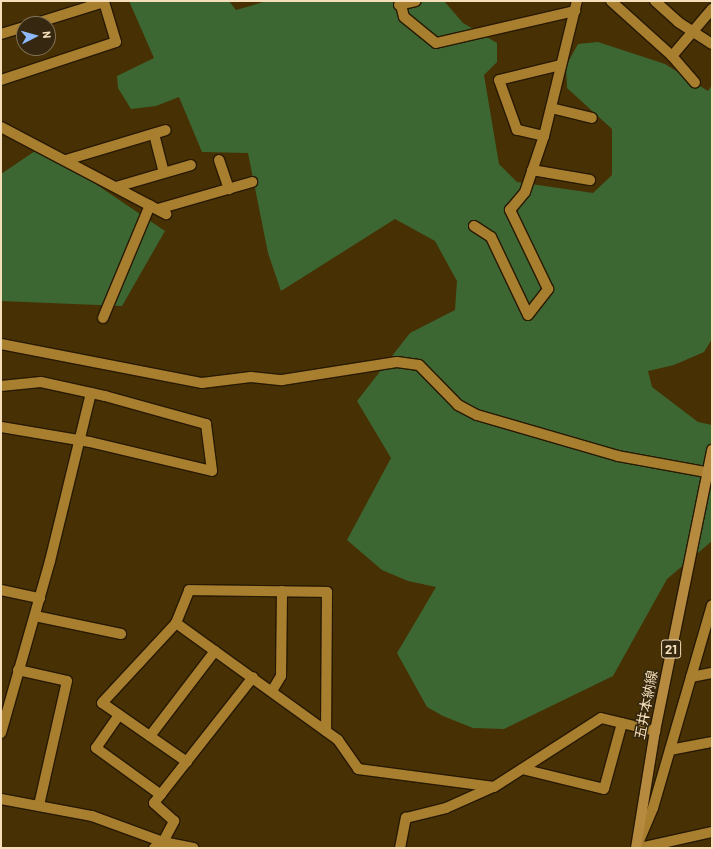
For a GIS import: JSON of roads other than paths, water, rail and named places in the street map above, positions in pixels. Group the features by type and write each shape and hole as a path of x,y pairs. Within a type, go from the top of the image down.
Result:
{"main road":[{"name":"五井本納線","path":"636,848 654,732 706,472 712,450"}],"street":[{"path":"416,1 400,3 404,16 436,43 574,11"},
{"path":"474,226 491,237 528,315 548,289 510,210 525,192 544,136 577,1"},
{"path":"610,1 672,56 694,82"},
{"path":"655,1 678,22 712,44"},
{"path":"1,80 116,42 104,2 56,17"},
{"path":"672,56 695,32 712,9"},
{"path":"1,34 16,29"},
{"path":"544,136 517,130 499,80 561,65"},
{"path":"551,108 592,118"},
{"path":"1,127 158,209 252,182"},
{"path":"66,160 166,130"},
{"path":"154,134 164,173"},
{"path":"219,160 229,189"},
{"path":"116,187 191,165"},
{"path":"532,170 590,180"},
{"path":"103,318 158,209"},
{"path":"1,344 202,383 251,377 282,380 397,362 419,364 458,405 477,415 618,456 706,472"},
{"path":"1,386 41,382 91,393 206,424 212,472 79,441 1,427"},
{"path":"1,733 40,598 91,393"},
{"path":"1,590 40,598"},
{"path":"187,762 102,703 176,623 188,590 326,592 326,731"},
{"path":"272,690 281,676 282,591"},
{"path":"636,848 653,808 712,605"},
{"path":"35,616 121,634"},
{"path":"176,623 272,690 338,740 358,769 494,787"},
{"path":"150,736 215,650"},
{"path":"18,670 67,681 39,805"},
{"path":"691,677 712,673"},
{"path":"154,848 163,842 174,820 154,803 253,677"},
{"path":"119,715 96,748 161,795"},
{"path":"400,848 406,818 446,808 494,787 601,718 654,732"},
{"path":"522,769 604,789 622,723"},
{"path":"670,750 712,742"},
{"path":"1,799 92,816 163,842 193,848"},
{"path":"640,848 712,832"}]}
